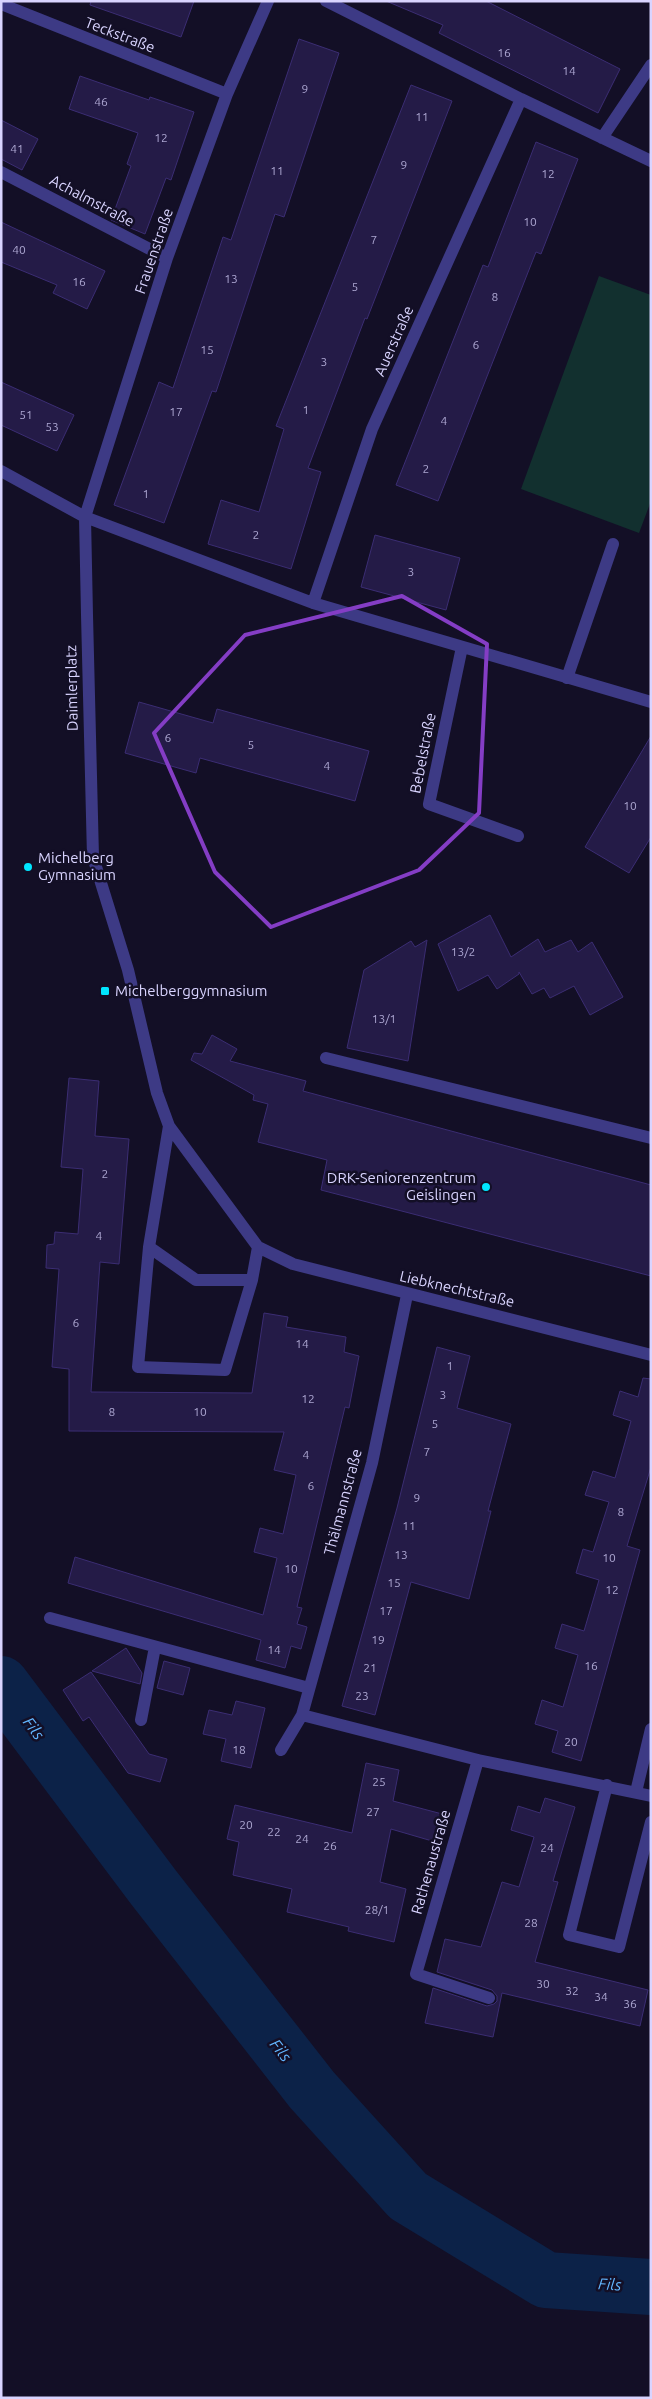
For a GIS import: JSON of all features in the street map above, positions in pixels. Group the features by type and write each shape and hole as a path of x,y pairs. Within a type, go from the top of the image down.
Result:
{"street":[{"name":"Frauenstraße","path":"85,517 167,258 227,94 268,1"},
{"path":"326,1 521,99 651,161"},
{"name":"Teckstraße","path":"10,5 227,94"},
{"path":"602,138 651,65"},
{"name":"Auerstraße","path":"313,603 372,429 521,99"},
{"name":"Achalmstraße","path":"1,172 167,258"},
{"path":"1,471 85,517 313,603 651,702"},
{"name":"Daimlerplatz","path":"85,517 93,857 128,970 157,1093"},
{"path":"567,678 613,544"},
{"name":"Bebelstraße","path":"462,647 429,804 518,836"},
{"path":"326,1058 651,1138"},
{"name":"Liebknechtstraße","path":"157,1093 169,1126 258,1247 292,1264 407,1295 651,1355"},
{"name":"Liebknechtstraße","path":"169,1126 150,1247 138,1368 225,1370 252,1280 258,1247"},
{"path":"150,1247 196,1280 252,1280"},
{"name":"Thälmannstraße","path":"281,1750 302,1715 372,1463 407,1295"},
{"path":"50,1618 309,1688"},
{"path":"141,1720 155,1647"},
{"path":"302,1715 478,1760 607,1785 651,1796"},
{"path":"636,1792 651,1729"},
{"name":"Rathenaustraße","path":"478,1760 416,1974 488,1998"},
{"path":"607,1785 569,1935 619,1947 651,1822"}],"highlighted area":[{"path":"402,596 487,644 479,813 419,870 271,927 215,872 154,733 245,635"}],"green space":[{"path":"599,276 651,295 651,501 639,533 521,489"}],"building":[{"path":"91,1 194,1 181,37 90,5"},
{"path":"386,1 486,1 620,69 598,113 439,33 443,25"},
{"path":"299,39 339,53 284,217 275,214 216,392 212,391 164,523 114,505 159,382 173,388 223,237 231,240"},
{"path":"80,76 149,100 150,97 194,112 171,180 166,178 145,234 111,220 131,166 127,164 138,133 69,109"},
{"path":"411,85 452,101 367,319 365,318 308,468 321,472 291,569 208,544 221,500 259,512 284,429 276,426"},
{"path":"1,120 38,139 22,170 1,159"},
{"path":"536,142 578,159 541,254 536,252 438,501 396,485 483,265 488,267"},
{"path":"1,222 105,271 87,309 53,293 57,285 1,262"},
{"path":"1,382 74,415 57,451 1,425"},
{"path":"375,535 460,558 446,610 361,587"},
{"path":"139,702 213,723 217,709 369,751 355,801 200,758 196,773 125,753"},
{"path":"651,736 651,837 629,873 585,847"},
{"path":"490,915 511,957 538,939 545,952 571,940 578,952 592,942 623,997 590,1015 574,986 550,998 544,988 532,994 519,972 519,974 497,989 488,975 458,991 438,944"},
{"path":"427,940 408,1061 347,1048 364,970 411,941 415,947"},
{"name":"DRK-Seniorenzentrum Geislingen","path":"212,1035 237,1049 230,1061 306,1081 303,1091 651,1185 651,1276 321,1190 327,1160 258,1142 268,1104 253,1100 254,1095 191,1060 194,1053 202,1054"},
{"path":"69,1078 99,1081 95,1136 129,1139 119,1264 100,1262 91,1392 252,1393 264,1313 288,1317 286,1327 346,1337 344,1352 359,1356 349,1408 345,1407 297,1607 302,1608 297,1624 307,1627 301,1649 291,1646 285,1668 256,1660 261,1640 68,1583 75,1557 263,1615 277,1558 254,1552 260,1528 283,1534 296,1475 274,1470 284,1432 69,1431 69,1369 52,1367 59,1269 46,1268 47,1245 54,1244 55,1232 78,1234 83,1169 61,1167"},
{"path":"437,1347 470,1356 457,1408 511,1424 488,1511 491,1511 469,1599 411,1582 375,1715 342,1706 397,1508"},
{"path":"643,1378 651,1379 651,1467 627,1546 640,1550 581,1761 552,1752 558,1731 535,1724 542,1700 563,1707 578,1655 555,1648 562,1624 584,1631 599,1580 576,1573 583,1549 593,1552 609,1502 585,1495 593,1471 615,1478 631,1421 613,1415 620,1391 638,1397"},
{"path":"126,1648 142,1673 140,1684 92,1671"},
{"path":"164,1661 190,1668 183,1695 157,1688"},
{"path":"91,1672 149,1754 167,1759 160,1782 128,1773 89,1717 83,1721 63,1690"},
{"path":"236,1701 265,1708 251,1768 221,1761 226,1739 203,1734 209,1710 232,1715"},
{"path":"366,1763 399,1770 393,1801 446,1815 439,1843 391,1829 380,1882 406,1889 394,1942 348,1931 349,1927 287,1912 292,1889 233,1875 239,1842 227,1839 235,1805 352,1833"},
{"path":"545,1798 575,1807 553,1881 558,1882 535,1962 648,1990 640,2026 502,1993 493,2037 425,2023 433,1988 487,2006 497,2001 497,1996 492,1990 437,1972 445,1939 481,1947 502,1882 519,1887 534,1837 511,1830 518,1806 540,1813"}],"waterway":[{"name":"Fils","path":"1,1684 154,1888 312,2090 408,2196 546,2280 651,2287"}],"place":[{"name":"Michelberg Gymnasium","path":"28,867"},
{"name":"Michelberggymnasium","path":"105,991"},
{"name":"DRK-Seniorenzentrum Geislingen","path":"486,1187"}]}
